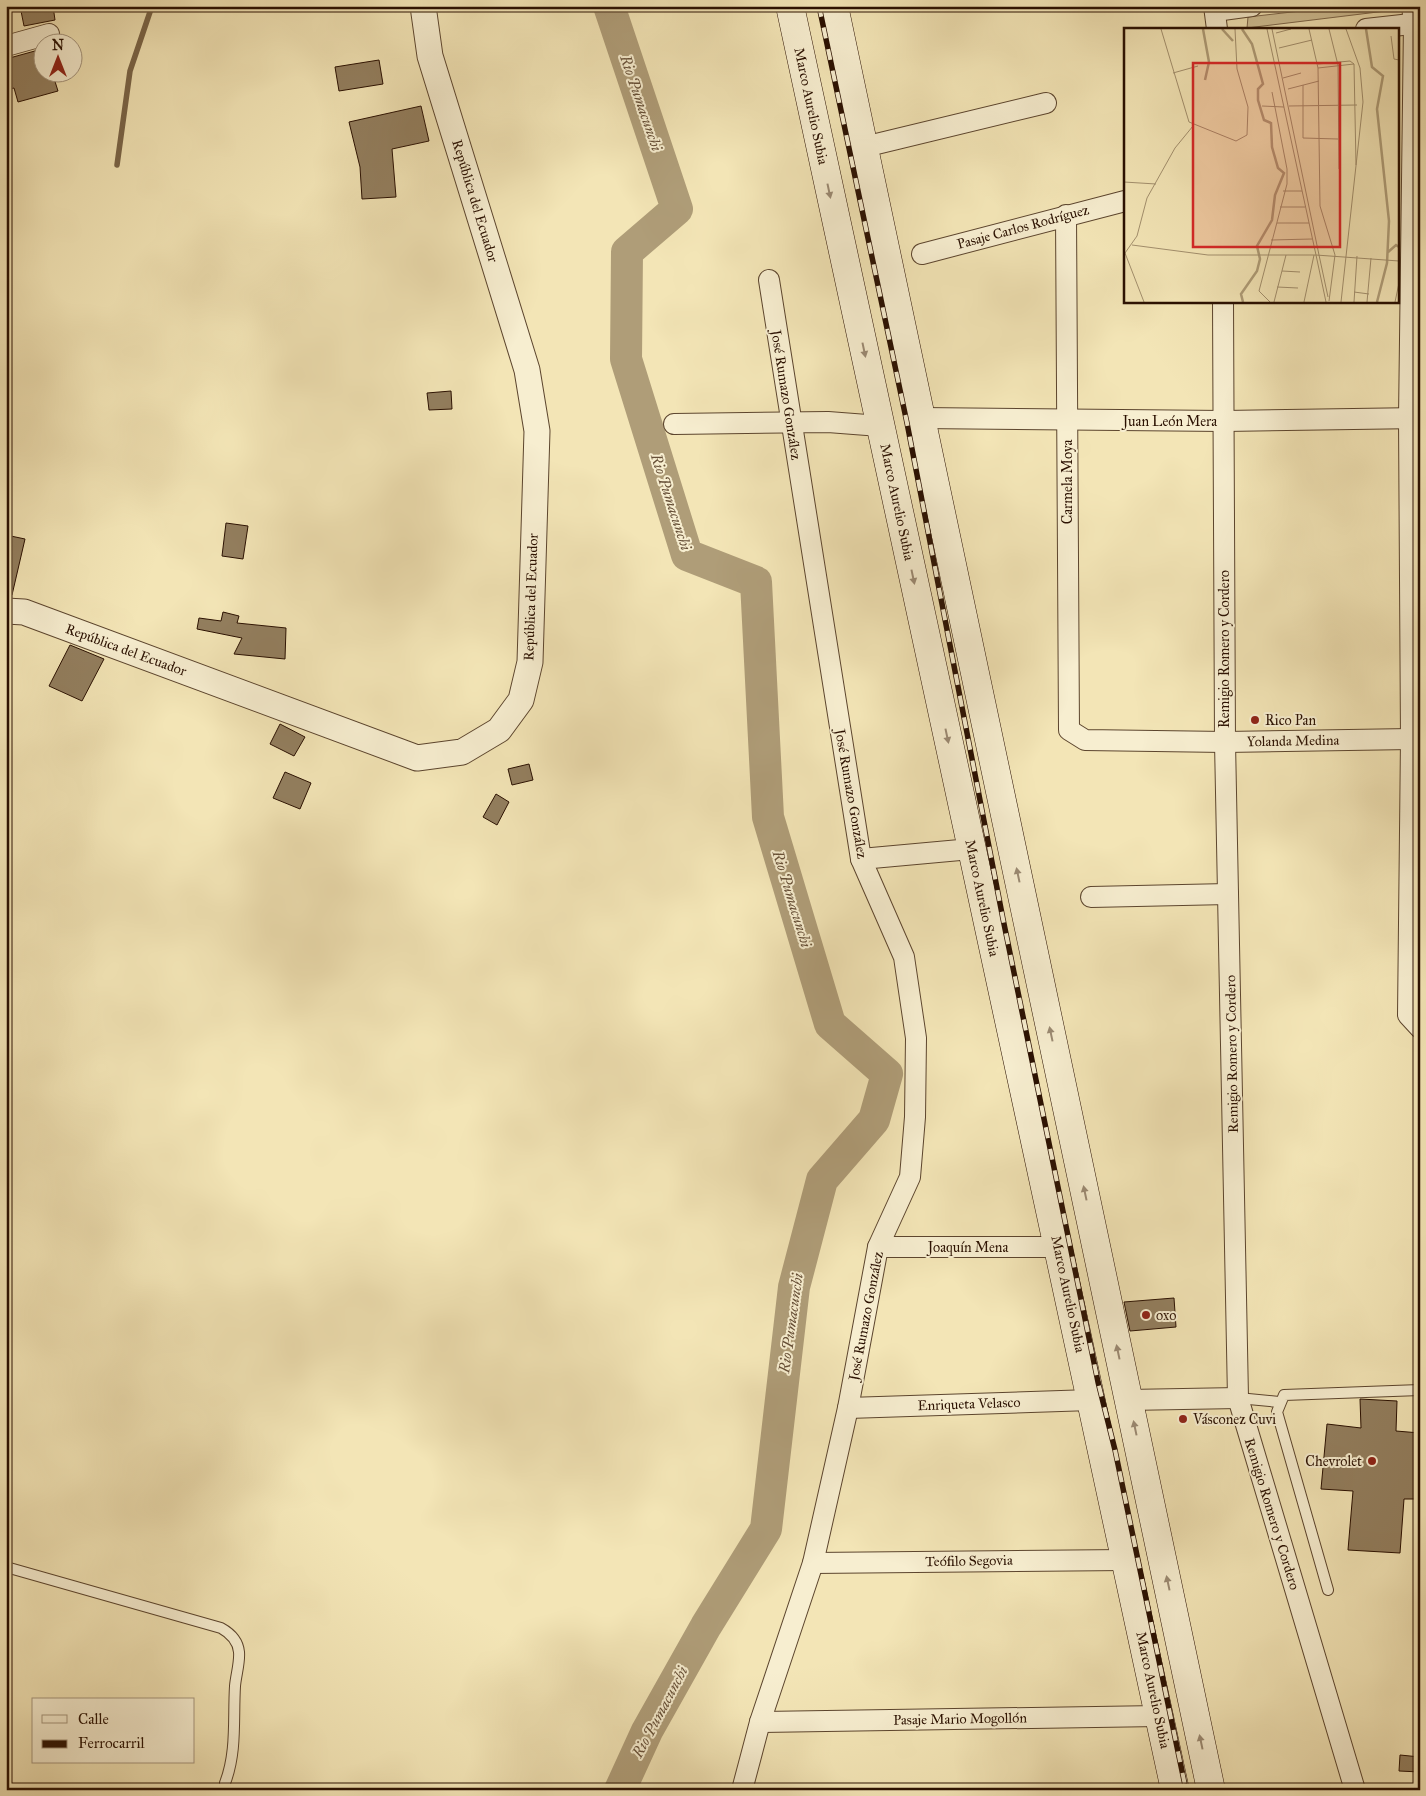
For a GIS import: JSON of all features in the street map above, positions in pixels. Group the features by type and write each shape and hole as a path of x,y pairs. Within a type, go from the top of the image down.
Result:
{"main road":[{"name":"Marco Aurelio Subia","path":"790,6 1174,1790"},
{"path":"834,6 1211,1790"}],"street":[{"name":"República del Ecuador","path":"6,611 24,612 417,758 462,752 499,730 521,700 530,662 536,431 527,370 430,56 423,6"},
{"path":"1215,15 1252,6"},
{"path":"1370,28 1415,17 1414,418 1408,1015 1420,1028"},
{"path":"6,46 32,39"},
{"path":"864,148 1046,103"},
{"name":"Pasaje Carlos Rodríguez","path":"922,254 1124,201"},
{"name":"Carmela Moya","path":"1066,215 1069,730 1085,740"},
{"name":"José Rumazo González","path":"742,1790 760,1722 813,1563 848,1408 878,1248 910,1177 915,1118 916,1038 904,957 861,860 768,280"},
{"name":"Remigio Romero y Cordero","path":"1223,302 1225,742 1238,1398 1355,1790"},
{"name":"Juan León Mera","path":"921,418 1224,421 1414,418"},
{"path":"674,424 828,422 880,426"},
{"name":"Yolanda Medina","path":"1085,740 1225,742 1411,739"},
{"path":"861,860 971,848"},
{"path":"1090,896 1228,894"},
{"name":"Joaquín Mena","path":"878,1248 1058,1247"},
{"path":"1128,1400 1238,1398"},
{"name":"Enriqueta Velasco","path":"848,1408 1090,1400"},
{"name":"Teófilo Segovia","path":"813,1563 1125,1560"},
{"name":"Pasaje Mario Mogollón","path":"760,1722 1159,1716"}],"lane":[{"path":"1328,1590 1276,1412 1279,1402 1284,1395 1420,1390"},
{"path":"1238,1398 1279,1402"},
{"path":"6,1567 221,1628 233,1637 239,1652 234,1709 233,1756 225,1783"}],"shaded area":[{"path":"1344,6 1394,6 1394,10 1247,28 1248,17"}],"building":[{"path":"20,6 53,6 55,20 24,26"},
{"path":"32,52 32,82 55,82 58,91 18,102 14,88 6,90 6,59"},
{"path":"379,60 383,84 339,91 335,67"},
{"path":"421,106 429,141 392,149 396,197 362,199 360,167 349,122"},
{"path":"451,391 452,409 429,410 427,393"},
{"path":"226,523 248,526 243,559 222,556"},
{"path":"6,535 25,539 12,595 6,595"},
{"path":"223,612 239,616 237,623 286,628 285,659 234,654 242,638 197,629 199,618 221,621"},
{"path":"70,645 104,659 82,701 49,686"},
{"path":"280,724 305,737 294,756 270,744"},
{"path":"529,764 533,780 512,785 508,769"},
{"path":"285,772 311,783 300,809 273,798"},
{"path":"496,794 509,802 497,825 483,817"},
{"name":"oxo","path":"1174,1298 1176,1327 1130,1331 1124,1302"},
{"name":"Chevrolet","path":"1360,1399 1397,1401 1396,1431 1420,1433 1420,1499 1404,1499 1400,1553 1348,1550 1353,1491 1321,1489 1327,1424 1361,1428"},
{"path":"1400,1755 1420,1757 1420,1772 1399,1771"}],"waterway":[{"path":"117,165 130,71 152,6"},
{"name":"Rio Pumacunchi","path":"609,6 677,209 627,252 626,359 687,555 756,582 768,817 830,1024 887,1074 874,1120 822,1180 794,1287 766,1529 706,1626 647,1731 620,1790"}],"railway":[{"path":"819,6 907,423 1003,919 1098,1382 1115,1450 1186,1790"}],"place":[{"name":"Rico Pan","path":"1255,720"},
{"name":"oxo","path":"1146,1315"},
{"name":"Vásconez Cuvi","path":"1183,1419"},
{"name":"Chevrolet","path":"1372,1461"}]}
